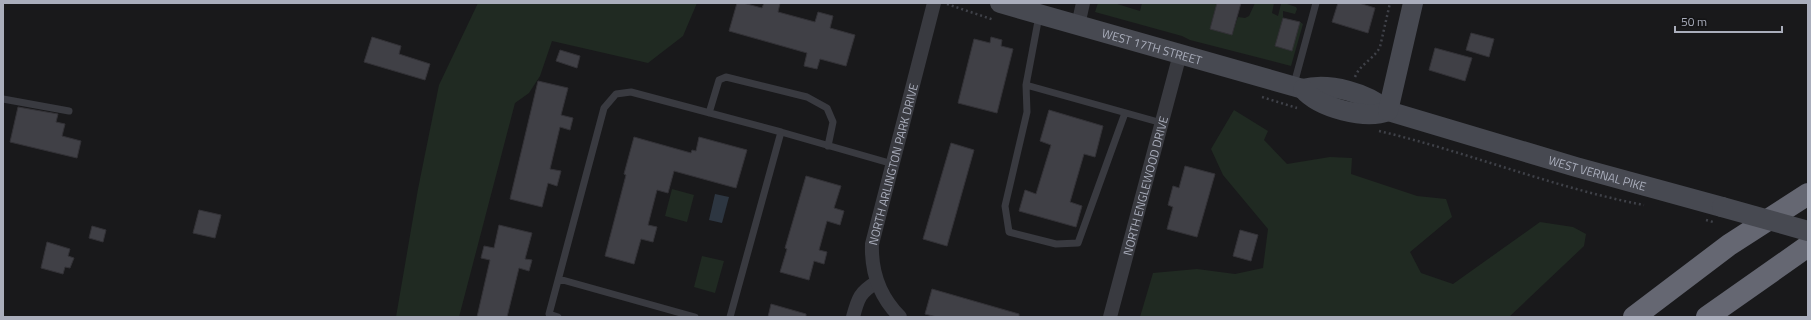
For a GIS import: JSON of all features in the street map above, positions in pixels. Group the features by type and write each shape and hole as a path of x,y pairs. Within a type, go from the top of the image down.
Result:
{"highway":[{"path":"1634,317 1729,244 1808,194"},
{"path":"1707,317 1808,246"}],"main road":[{"name":"WEST 17TH STREET","path":"1000,3 1298,88 1322,86 1333,88 1372,99 1388,111"},
{"path":"1388,111 1413,3"},
{"name":"WEST VERNAL PIKE","path":"1388,111 1576,167 1808,231"}],"street":[{"name":"NORTH ARLINGTON PARK DRIVE","path":"900,317 890,307 877,282 871,256 872,244 934,3"},
{"path":"1078,25 1083,3"},
{"name":"NORTH ENGLEWOOD DRIVE","path":"1110,317 1180,54"},
{"path":"853,317 858,300 863,290 877,282"}],"lane":[{"path":"1298,88 1316,3"},
{"path":"1039,14 1026,85 1026,112 1005,206 1009,232 1056,244 1078,243 1125,113"},
{"path":"709,112 719,80 726,77 808,98 827,108 833,122 828,146"},
{"path":"1026,85 1162,123"},
{"path":"558,317 549,314 604,108 616,94 631,92 709,112 893,164"},
{"path":"3,99 70,111"},
{"path":"730,317 781,132"},
{"path":"559,279 695,317"}],"path":[{"path":"1354,80 1360,67 1377,52 1380,47 1390,3"},
{"path":"1258,95 1300,109"},
{"path":"1376,131 1430,144 1585,191 1652,206"},
{"path":"1699,218 1706,220"}],"shaded area":[{"path":"478,3 697,3 683,36 648,63 552,41 540,76 529,93 515,103 459,317 396,317 418,189 439,85"},
{"path":"1098,3 1114,3 1140,11 1142,3 1217,3 1210,28 1232,35 1238,17 1245,18 1249,16 1255,3 1274,3 1272,13 1278,16 1281,4 1284,3 1296,7 1297,9 1295,14 1283,11 1283,18 1275,46 1291,51 1300,22 1303,24 1291,66 1190,40 1182,36 1095,12"},
{"path":"1234,110 1268,131 1264,140 1287,164 1330,157 1352,158 1351,174 1417,196 1446,199 1452,217 1410,252 1421,273 1453,284 1540,222 1573,227 1586,234 1584,246 1509,317 1140,317 1153,273 1197,269 1235,274 1263,268 1268,229 1223,175 1211,149"},
{"path":"672,189 694,195 687,222 665,216"},
{"path":"702,256 724,261 715,293 694,287"}],"water":[{"path":"715,194 729,197 722,223 709,220"}],"building":[{"path":"737,3 762,8 764,3 780,3 778,12 815,22 818,12 833,16 830,28 855,35 846,66 820,59 817,69 804,66 807,53 729,31"},
{"path":"1217,3 1241,3 1232,35 1210,29"},
{"path":"1338,3 1359,3 1375,8 1368,33 1332,22"},
{"path":"1283,18 1300,22 1292,51 1275,46"},
{"path":"1471,33 1494,39 1489,57 1466,50"},
{"path":"372,37 401,46 399,54 430,64 425,80 364,62"},
{"path":"991,37 1002,40 1001,46 1013,49 997,113 958,103 974,39 990,43"},
{"path":"1435,48 1472,58 1465,81 1429,70"},
{"path":"560,50 580,56 577,68 556,61"},
{"path":"538,81 568,88 561,115 573,118 570,130 560,127 550,169 561,171 557,186 548,183 542,207 510,199"},
{"path":"18,107 58,114 56,122 65,124 62,136 81,141 77,158 10,142"},
{"path":"1049,110 1103,126 1095,157 1084,154 1070,202 1082,206 1076,227 1019,211 1025,190 1036,194 1051,145 1040,141"},
{"path":"634,137 691,153 692,150 696,151 699,137 747,150 736,188 674,171 668,193 657,190 648,225 657,227 653,242 641,239 634,264 605,256 626,175 624,174"},
{"path":"951,143 974,150 947,246 923,239"},
{"path":"1185,166 1215,174 1197,237 1167,229 1173,207 1168,205 1173,186 1179,188"},
{"path":"806,176 841,186 834,208 844,211 840,225 827,221 819,250 827,252 824,264 814,261 809,280 780,272 787,249 785,248"},
{"path":"199,210 221,215 215,238 193,233"},
{"path":"499,225 532,233 525,259 532,260 529,271 519,268 507,317 477,317 490,260 481,258 484,246 494,248"},
{"path":"92,226 106,230 103,242 89,238"},
{"path":"1240,230 1258,235 1251,261 1233,256"},
{"path":"47,242 70,249 68,256 74,258 70,268 65,267 63,274 41,268"},
{"path":"932,289 1019,314 1019,317 937,317 925,314"},
{"path":"771,304 806,314 806,317 768,317"}]}
